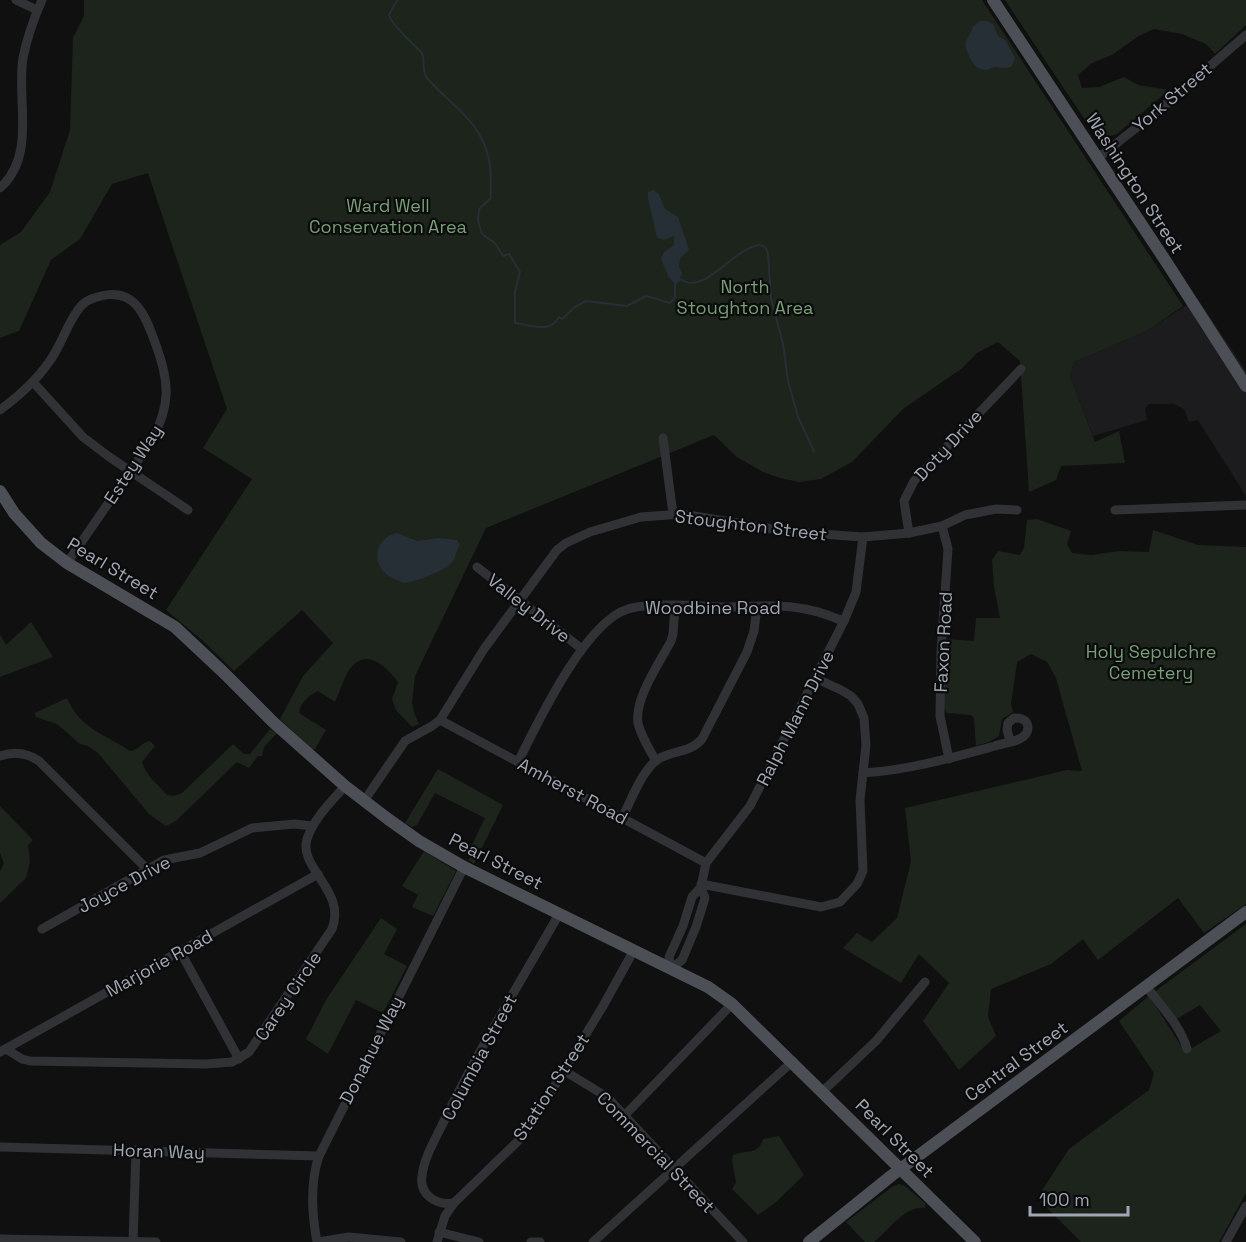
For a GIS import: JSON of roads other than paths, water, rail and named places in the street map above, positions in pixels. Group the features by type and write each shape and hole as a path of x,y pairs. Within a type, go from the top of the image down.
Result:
{"main road":[{"name":"Washington Street","path":"993,0 1246,386"},
{"name":"Pearl Street","path":"3,496 27,529 41,543 67,563 175,627 273,722 345,786 419,841 464,867 708,987 732,1004 793,1061 975,1242"},
{"name":"Central Street","path":"809,1242 900,1169 1246,912"}],"street":[{"path":"16,0 38,10"},
{"path":"0,188 15,169 20,148 23,122 23,59 42,0"},
{"name":"York Street","path":"1098,158 1165,105 1246,35"},
{"name":"Estey Way","path":"0,410 33,382 61,345 81,306 90,299 116,295 128,298 138,306 146,318 164,368 168,389 166,406 161,424 67,563"},
{"name":"Doty Drive","path":"909,534 904,501 914,481 1021,369"},
{"path":"33,382 83,437 188,510"},
{"path":"663,438 673,514"},
{"path":"1116,510 1246,505"},
{"name":"Stoughton Street","path":"364,801 405,741 440,720 484,649 557,550 566,543 590,532 641,517 673,514 700,516 792,532 863,537 909,534 942,526 965,515 996,509 1017,510"},
{"name":"Faxon Road","path":"942,526 948,549 941,652 940,716 948,759"},
{"name":"Ralph Mann Drive","path":"671,969 669,957 693,897 701,886 706,863 750,806 844,621 856,592 863,537"},
{"name":"Valley Drive","path":"477,567 582,649"},
{"path":"656,761 639,727 638,709 641,698 671,641 675,606"},
{"name":"Woodbine Road","path":"518,762 555,689 582,649 610,619 628,608 675,606 804,609 844,621"},
{"path":"622,818 648,770 656,761 689,749 702,739 749,646 758,607"},
{"path":"701,886 812,906 828,906 840,902 852,891 860,879 863,871 860,813 866,729 858,704 851,696 815,678"},
{"name":"Amherst Road","path":"440,720 706,863"},
{"path":"863,773 906,768 948,759 1010,741"},
{"path":"0,756 24,753 39,760 147,869"},
{"path":"312,826 345,786"},
{"name":"Joyce Drive","path":"42,929 170,858 200,853 252,828 295,824 312,826"},
{"name":"Carey Circle","path":"239,1059 253,1047 332,929 336,918 336,909 306,848 306,841 312,826"},
{"name":"Donahue Way","path":"317,1242 314,1219 314,1176 319,1156 464,867"},
{"name":"Marjorie Road","path":"3,1051 318,874"},
{"name":"Columbia Street","path":"445,1216 436,1202 425,1192 421,1182 429,1153 463,1081 559,914"},
{"name":"Station Street","path":"437,1242 445,1216 454,1203 517,1142 540,1110 634,950"},
{"path":"3,1051 30,1061 225,1064 239,1059 180,951"},
{"path":"823,1091 873,1044 925,982"},
{"path":"1146,986 1177,1027 1187,1049"},
{"path":"626,1115 732,1004"},
{"path":"594,1242 793,1061"},
{"name":"Commercial Street","path":"563,1070 607,1097 626,1115 743,1242"},
{"name":"Horan Way","path":"0,1147 319,1156"},
{"path":"133,1242 136,1150"},
{"path":"436,1202 454,1203"},
{"path":"1226,1242 1242,1221 1246,1206"},
{"path":"440,1232 479,1242"},
{"path":"317,1242 349,1237 401,1242"},
{"path":"0,1239 156,1242"},
{"path":"531,1242 540,1242"}],"waterway":[{"path":"397,0 389,15 391,19 422,53 427,78 464,114 485,146 490,165 491,198 479,209 478,221 482,234 495,243 503,256 509,254 520,272 515,292 515,323 546,327 559,317 562,319 586,301 627,306 646,296 670,303 675,297 675,284 680,279 690,283 700,281 740,253 761,245 766,248 768,254 771,298 783,344 788,381 798,417 814,451"}],"park label":[{"name":"Ward Well Conservation Area","path":"388,215"},
{"name":"North Stoughton Area","path":"745,296"},
{"name":"Holy Sepulchre Cemetery","path":"1151,661"}]}
